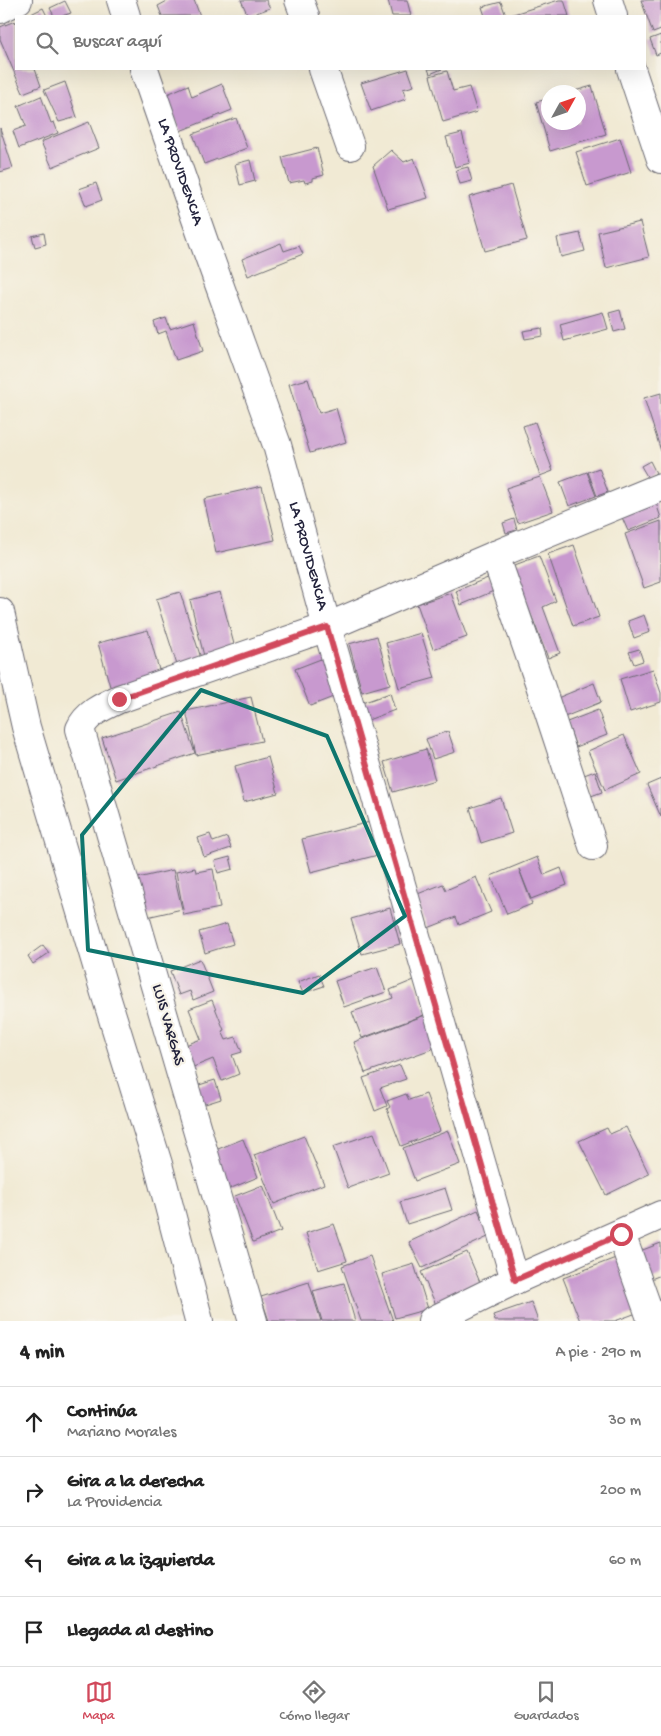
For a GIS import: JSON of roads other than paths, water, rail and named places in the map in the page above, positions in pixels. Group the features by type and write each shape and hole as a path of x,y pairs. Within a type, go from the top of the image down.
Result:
{"street":[{"path":"0,9 18,0"},
{"path":"121,0 126,15"},
{"path":"299,0 305,15"},
{"path":"608,0 613,15"},
{"name":"LA PROVIDENCIA","path":"144,70 277,445 327,627 515,1280"},
{"path":"323,70 350,146"},
{"path":"631,70 661,159"},
{"path":"327,627 661,487"},
{"path":"495,555 529,651 593,846"},
{"path":"0,612 26,727 158,1164 199,1321"},
{"name":"LUIS VARGAS","path":"253,1321 80,729 83,722 89,716 101,707 119,699 327,627"},
{"path":"432,1321 515,1280 661,1215"},
{"path":"621,1234 652,1321"}]}
